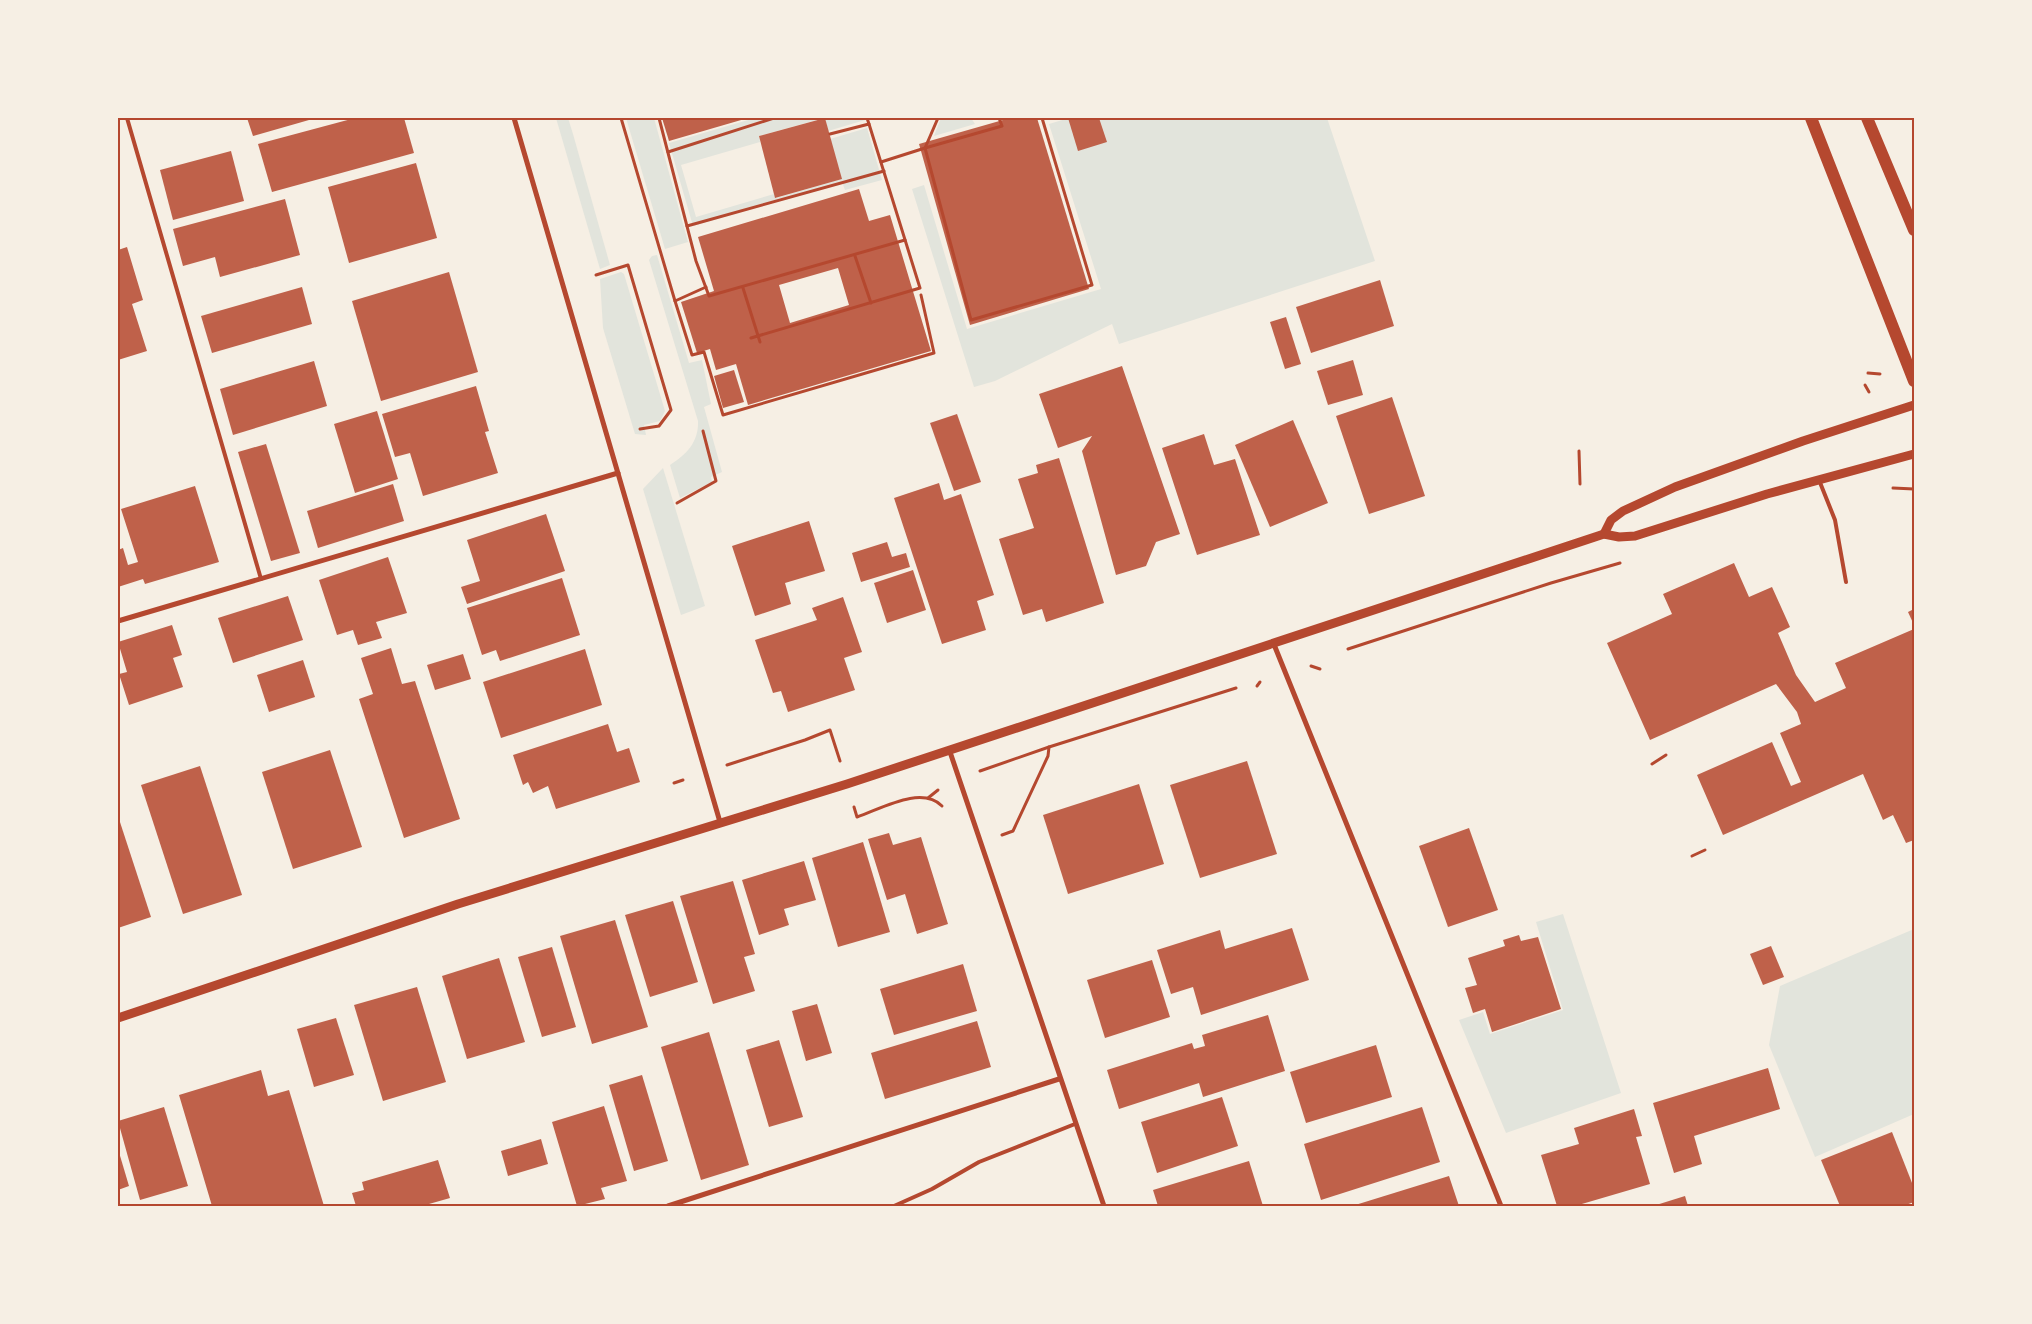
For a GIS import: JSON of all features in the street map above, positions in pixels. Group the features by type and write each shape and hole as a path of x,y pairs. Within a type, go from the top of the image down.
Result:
{"main road":[{"path":"1811,118 1914,380"},
{"path":"1867,118 1914,230"}],"street":[{"path":"514,118 720,822"},
{"path":"1604,534 1611,520 1623,511 1675,487 1802,441 1914,405"},
{"path":"118,1018 458,904 847,784 1604,534 1619,537 1635,536 1752,499 1914,454"},
{"path":"118,621 618,472"},
{"path":"1273,642 1501,1206"},
{"path":"949,749 1059,1079 1104,1206"},
{"path":"668,1206 1059,1079"}],"lane":[{"path":"127,118 261,579"},
{"path":"1819,480 1835,520 1846,582"},
{"path":"894,1206 932,1189 979,1162 1075,1124"}],"path":[{"path":"621,118 674,301 692,355 704,352 723,415 934,352 921,295"},
{"path":"659,118 696,262 709,296 743,288 905,240"},
{"path":"668,152 774,118"},
{"path":"751,338 920,288 867,118"},
{"path":"938,118 925,148 971,320 1092,285 1042,118"},
{"path":"881,162 1002,126 999,118"},
{"path":"830,134 869,124"},
{"path":"687,226 884,171"},
{"path":"855,256 871,302"},
{"path":"596,275 628,265 654,348 671,410 659,426 640,429"},
{"path":"674,301 706,287"},
{"path":"743,288 760,342"},
{"path":"1868,373 1880,374"},
{"path":"1865,385 1869,392"},
{"path":"677,503 716,481 703,431"},
{"path":"1579,451 1580,484"},
{"path":"1311,666 1320,669"},
{"path":"1257,686 1260,682"},
{"path":"985,769 1049,746 1236,688"},
{"path":"734,763 806,740 830,730 839,759"},
{"path":"1000,836 1013,831 1048,756 1049,746"},
{"path":"1652,764 1666,755"},
{"path":"855,808 857,817 911,799 928,798 936,791"},
{"path":"928,798 944,809"},
{"path":"1692,856 1705,850"}],"shaded area":[{"path":"556,118 568,118 573,134 610,265 600,269"},
{"path":"626,118 654,118 688,242 665,249"},
{"path":"755,118 824,118 759,136 760,142 681,165 696,217 774,194 776,198 841,179 830,139 867,128 882,180 845,190 842,182 693,226 669,143"},
{"path":"825,118 864,118 865,120 828,131"},
{"path":"941,118 971,118 975,124 934,136"},
{"path":"1069,118 1327,118 1375,261 1119,344 1112,324 995,381 974,387 912,189 924,185 967,329 1101,289 1049,124"},
{"path":"657,255 689,363 702,360 711,404 704,407 722,472 711,477 712,482 680,498 670,465 681,457 694,442 698,421 649,260 652,256"},
{"path":"621,272 624,274 665,411 660,421 644,425 646,435 635,434 603,328 600,279"},
{"path":"663,468 705,606 681,615 643,489"},
{"path":"1563,914 1621,1093 1506,1133 1459,1020 1483,1012 1490,1034 1563,1010 1536,922"},
{"path":"1914,929 1914,1114 1815,1157 1769,1045 1780,986"}],"building":[{"path":"247,118 316,118 253,136"},
{"path":"355,118 404,118 414,153 272,192 258,144"},
{"path":"662,118 748,118 669,141"},
{"path":"825,118 842,179 775,198 759,136"},
{"path":"1010,118 1037,118 1089,289 970,325 919,144"},
{"path":"1068,118 1099,118 1107,142 1078,151"},
{"path":"231,151 244,201 173,220 160,170"},
{"path":"416,163 437,238 349,263 328,187"},
{"path":"859,189 869,221 890,215 931,351 748,405 736,364 716,370 710,349 697,353 681,302 714,291 698,237","holes":["838,268 849,305 790,323 779,285"]},
{"path":"285,199 300,255 220,277 215,257 183,266 173,229"},
{"path":"127,247 143,300 132,304 147,351 118,360 118,250"},
{"path":"449,272 478,372 381,401 352,301"},
{"path":"1380,280 1394,326 1311,353 1296,307"},
{"path":"302,287 312,324 212,353 201,316"},
{"path":"1286,317 1301,364 1285,369 1270,322"},
{"path":"1353,360 1363,395 1328,405 1317,371"},
{"path":"314,361 327,406 233,435 220,389"},
{"path":"1122,366 1180,534 1156,542 1146,566 1116,575 1082,451 1092,436 1058,448 1039,394"},
{"path":"734,370 744,402 723,408 714,376"},
{"path":"476,386 489,431 485,432 498,473 423,496 410,453 395,457 382,414"},
{"path":"1392,397 1425,496 1369,514 1336,416"},
{"path":"377,411 398,479 355,493 334,424"},
{"path":"957,414 981,482 954,491 930,423"},
{"path":"1293,420 1328,503 1270,527 1235,445"},
{"path":"1204,434 1214,465 1235,459 1260,535 1197,555 1162,448"},
{"path":"266,444 300,553 271,561 238,452"},
{"path":"1059,458 1104,603 1046,622 1042,609 1023,615 999,539 1034,528 1018,479 1038,473 1036,465"},
{"path":"939,483 944,500 961,494 994,595 977,601 986,630 942,644 894,498"},
{"path":"393,484 404,521 318,548 307,511"},
{"path":"195,486 219,562 145,584 143,579 118,587 118,550 123,548 128,565 138,562 121,509"},
{"path":"546,514 565,571 467,604 461,587 480,581 467,540"},
{"path":"809,521 825,571 785,583 791,604 755,616 732,546"},
{"path":"887,542 892,557 906,553 910,567 861,582 852,553"},
{"path":"388,557 407,613 376,622 382,638 358,645 353,630 337,635 319,580"},
{"path":"1734,563 1749,597 1772,587 1790,627 1778,633 1796,675 1815,702 1846,688 1835,663 1914,629 1914,840 1906,843 1893,815 1883,820 1863,774 1723,835 1697,775 1772,742 1791,786 1801,782 1780,733 1801,724 1797,712 1776,684 1650,740 1607,643 1672,614 1663,594"},
{"path":"913,570 926,610 887,623 874,583"},
{"path":"562,578 580,635 500,661 496,650 482,655 467,608"},
{"path":"288,596 303,640 233,663 218,618"},
{"path":"843,597 862,652 844,658 855,690 788,712 781,691 773,693 755,640 817,620 812,608"},
{"path":"1914,609 1914,625 1908,612"},
{"path":"172,625 182,655 173,658 183,687 129,705 119,674 127,672 118,642"},
{"path":"391,648 402,684 415,681 460,819 404,838 359,699 373,694 361,658"},
{"path":"585,649 602,705 501,738 483,682"},
{"path":"463,654 471,679 435,690 427,665"},
{"path":"303,660 315,697 269,712 257,675"},
{"path":"608,724 617,752 629,748 640,782 556,809 548,786 533,793 528,782 523,785 513,755"},
{"path":"330,750 362,847 293,869 262,772"},
{"path":"1247,761 1277,854 1200,878 1170,785"},
{"path":"200,766 242,895 183,914 141,785"},
{"path":"1139,784 1164,864 1068,894 1043,815"},
{"path":"118,816 151,917 118,928"},
{"path":"1469,828 1498,910 1448,927 1419,846"},
{"path":"889,833 893,845 921,837 948,924 917,934 905,894 887,900 868,839"},
{"path":"863,842 890,932 838,947 812,858"},
{"path":"804,861 816,900 784,909 789,925 759,935 742,880"},
{"path":"733,881 755,954 744,957 755,991 713,1004 680,896"},
{"path":"673,901 698,982 650,997 625,915"},
{"path":"615,920 648,1027 592,1044 560,936"},
{"path":"1292,928 1309,980 1201,1015 1193,987 1171,994 1157,950 1220,930 1225,949"},
{"path":"1519,935 1521,941 1538,937 1561,1009 1492,1032 1485,1009 1473,1013 1465,988 1477,985 1468,958 1505,946 1503,940"},
{"path":"1771,946 1784,977 1763,985 1750,954"},
{"path":"552,947 576,1027 542,1037 518,957"},
{"path":"499,958 525,1042 467,1059 442,976"},
{"path":"1152,960 1170,1017 1105,1038 1087,980"},
{"path":"963,964 977,1011 894,1035 880,989"},
{"path":"417,987 446,1082 383,1101 354,1005"},
{"path":"817,1004 832,1053 806,1061 792,1011"},
{"path":"1268,1015 1285,1071 1203,1097 1199,1083 1119,1109 1107,1070 1192,1043 1194,1049 1205,1046 1202,1035"},
{"path":"336,1018 354,1075 314,1087 297,1029"},
{"path":"977,1021 991,1067 885,1099 871,1053"},
{"path":"709,1032 749,1165 701,1180 661,1047"},
{"path":"779,1040 803,1117 769,1127 746,1050"},
{"path":"1376,1045 1392,1097 1306,1123 1290,1072"},
{"path":"1768,1068 1780,1109 1694,1136 1702,1164 1674,1173 1653,1103"},
{"path":"261,1070 268,1096 289,1090 324,1206 212,1206 179,1095"},
{"path":"642,1075 668,1161 634,1171 609,1085"},
{"path":"1222,1097 1238,1146 1157,1173 1141,1122"},
{"path":"604,1106 627,1181 601,1188 605,1199 577,1206 552,1122"},
{"path":"164,1107 188,1186 140,1200 118,1121"},
{"path":"1422,1107 1440,1162 1321,1200 1304,1144"},
{"path":"1634,1109 1642,1136 1636,1137 1650,1184 1575,1206 1557,1206 1541,1155 1579,1144 1574,1128"},
{"path":"1892,1132 1914,1188 1914,1202 1903,1206 1840,1206 1821,1160"},
{"path":"541,1139 548,1164 508,1176 501,1151"},
{"path":"118,1149 129,1186 118,1190"},
{"path":"438,1160 450,1198 422,1206 356,1206 352,1193 364,1190 362,1182"},
{"path":"1249,1161 1263,1206 1158,1206 1153,1190"},
{"path":"1449,1176 1459,1206 1352,1206"},
{"path":"1685,1196 1688,1206 1653,1206"}]}
